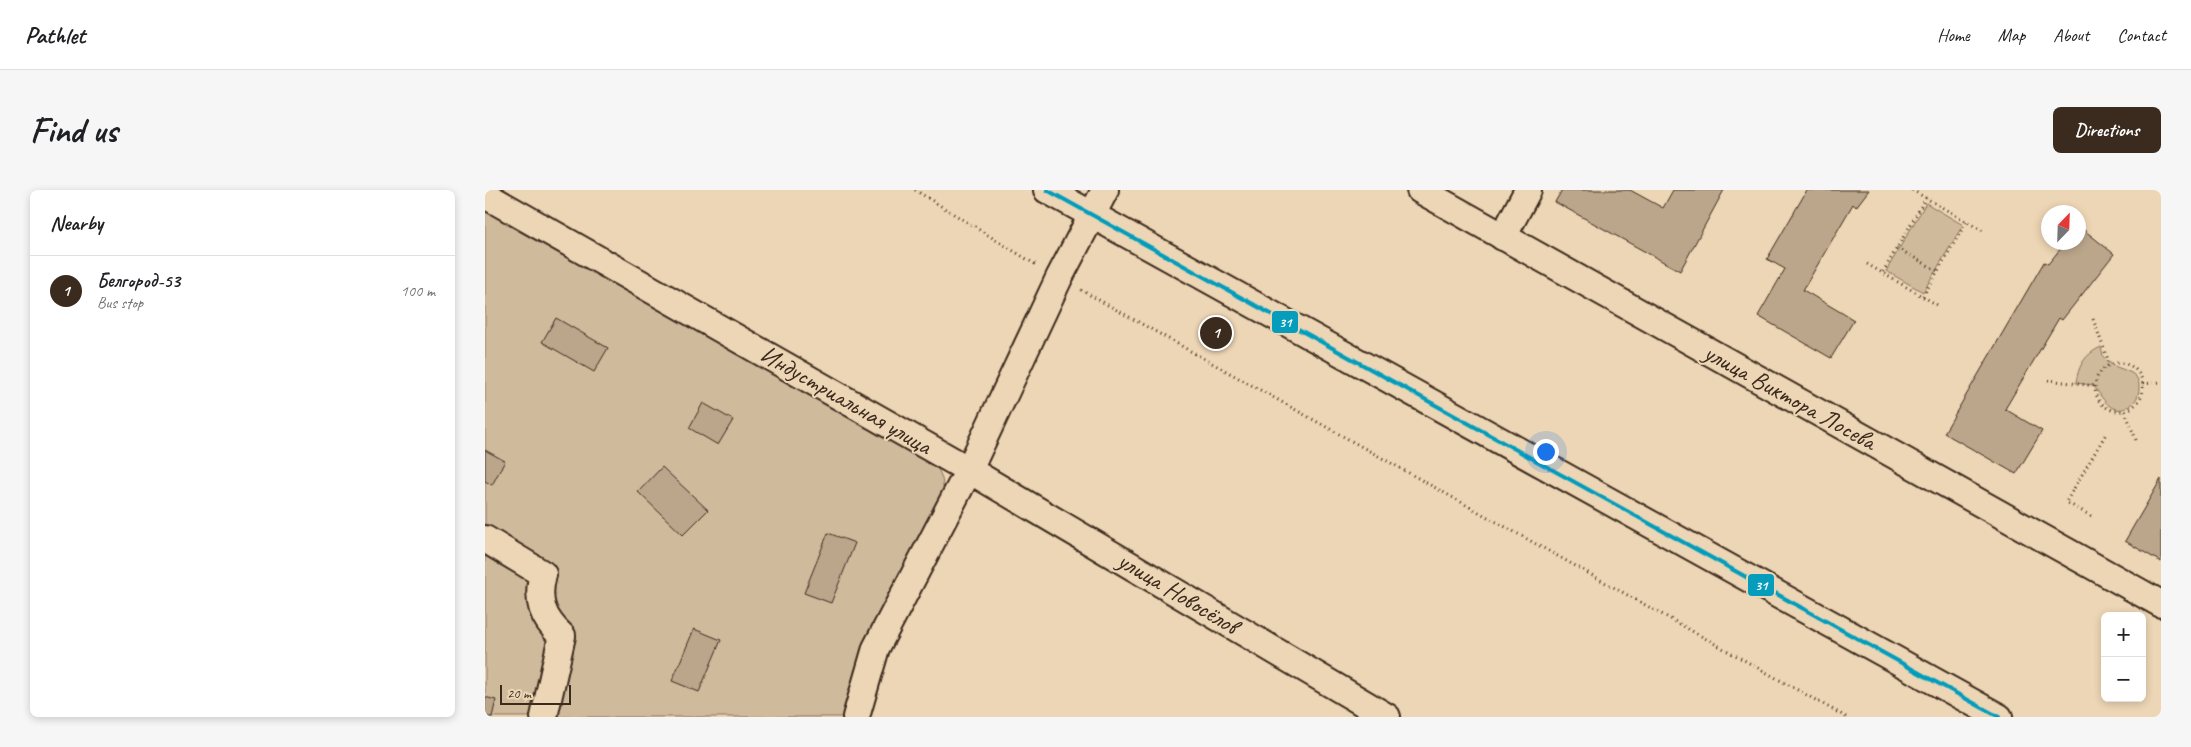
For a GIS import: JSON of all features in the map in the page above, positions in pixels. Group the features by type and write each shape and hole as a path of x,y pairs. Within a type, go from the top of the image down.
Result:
{"street":[{"path":"1047,190 1999,717"},
{"path":"856,717 876,648 969,470 1059,278 1105,190"},
{"name":"улица Виктора Лосева","path":"1420,190 2161,604"},
{"path":"1503,236 1528,190"},
{"name":"Индустриальная улица","path":"485,195 969,470"},
{"name":"улица Новосёлов","path":"969,470 1387,717"},
{"path":"485,539 543,574 539,587 539,602 547,621 562,636 544,717"}],"path":[{"path":"915,190 1059,278 1847,717"},
{"path":"1912,190 1983,231"},
{"path":"1883,272 1926,198"},
{"path":"1923,296 1967,222"},
{"path":"1897,248 1938,271"},
{"path":"1867,264 1939,306"},
{"path":"2093,319 2110,365"},
{"path":"2127,364 2135,369 2143,384 2143,393 2139,401 2125,411 2107,408 2101,402 2095,386 2097,377 2110,365 2127,364"},
{"path":"2048,380 2095,386"},
{"path":"2143,384 2161,382"},
{"path":"2125,411 2136,440"},
{"path":"2091,516 2066,502 2107,432"}],"shaded area":[{"path":"1926,203 1963,225 1923,292 1886,271"},
{"path":"485,209 934,463 939,470 943,493 844,717 485,717"},
{"path":"2101,347 2106,360 2132,374 2138,382 2139,391 2137,398 2124,409 2113,408 2104,400 2093,385 2076,383 2083,361"}],"building":[{"path":"1562,190 1630,190 1663,208 1673,190 1724,190 1680,271 1555,202"},
{"path":"1807,190 1869,190 1856,207 1853,204 1803,290 1854,320 1831,358 1758,316 1785,269 1767,259"},
{"path":"2086,232 2114,254 2062,320 2059,318 2005,409 2042,431 2016,474 1944,433 2044,262 2048,264 2059,250 2086,250"},
{"path":"556,318 608,348 594,372 542,342"},
{"path":"703,403 733,420 718,445 689,428"},
{"path":"485,450 505,461 492,485 485,481"},
{"path":"662,467 708,510 683,535 638,492"},
{"path":"2161,479 2161,562 2125,541"},
{"path":"828,533 855,543 831,603 804,593"},
{"path":"694,629 721,640 699,692 672,681"},
{"path":"485,697 496,700 492,717 485,717"}],"transit line":[{"name":"31","path":"1047,190 1999,717"}],"place":[{"name":"Белгород-53","path":"1216,333"}]}
